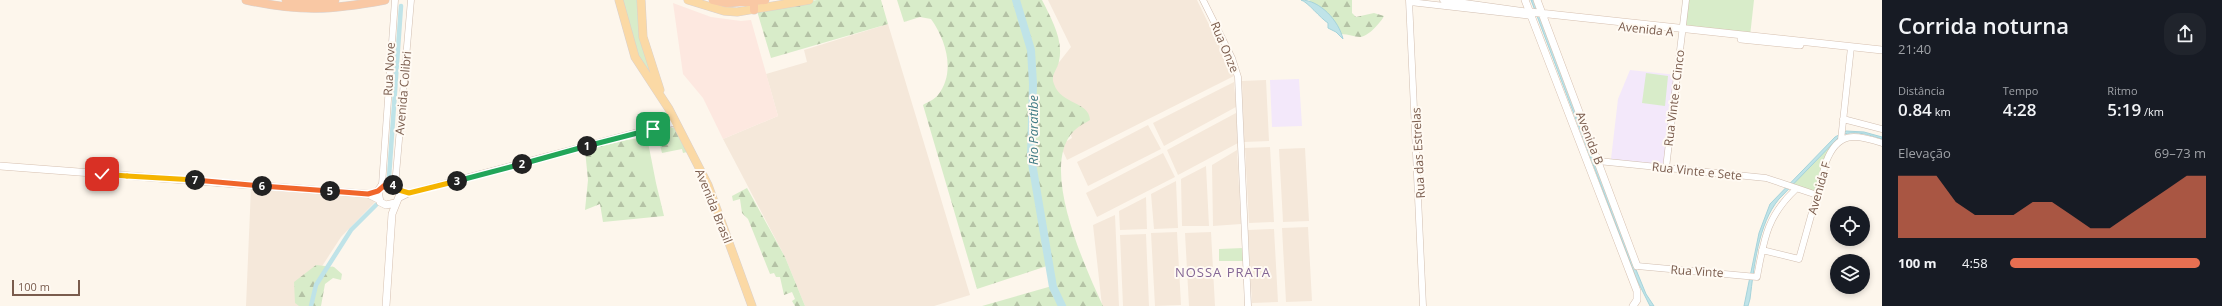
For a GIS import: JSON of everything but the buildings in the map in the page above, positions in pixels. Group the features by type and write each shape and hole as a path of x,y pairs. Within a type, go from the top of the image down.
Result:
{"highway":[{"path":"246,0 299,9 324,9 385,0"},
{"path":"286,0 317,2 335,0"},
{"path":"713,0 727,3 754,4 765,0"}],"main road":[{"name":"Avenida Brasil","path":"619,0 635,57 669,109 708,185 752,306"},
{"name":"Avenida Brasil","path":"642,0 643,37 654,74 669,109"},
{"path":"688,0 724,11 754,4 809,0"},
{"name":"Avenida B","path":"1526,0 1638,296 1633,306"},
{"name":"Avenida B","path":"1537,0 1637,266"},
{"name":"Avenida A","path":"1532,14 1850,49 1882,54"},
{"name":"Avenida A","path":"1850,49 1882,50"},
{"path":"0,166 368,194 380,192 389,183 397,194 386,205"},
{"path":"380,192 392,214"},
{"name":"Avenida Colibri","path":"386,306 392,214 397,194"},
{"path":"1626,265 1637,266"}],"street":[{"name":"Rua Nove","path":"380,192 394,0"},
{"name":"Avenida Colibri","path":"397,194 411,0"},
{"name":"Rua Onze","path":"1203,0 1236,70 1248,306"},
{"name":"Avenida A","path":"1443,0 1532,14"},
{"name":"Rua Vinte e Cinco","path":"1666,168 1686,0"},
{"name":"Avenida A","path":"1409,1 1532,14"},
{"name":"Rua das Estrelas","path":"1409,1 1423,306"},
{"path":"1850,49 1841,138 1860,136 1882,143"},
{"path":"1843,119 1882,129"},
{"path":"397,194 409,193 676,122"},
{"name":"Avenida F","path":"1762,250 1799,259 1829,155 1841,138"},
{"name":"Rua Vinte e Sete","path":"1598,161 1766,178 1817,195"},
{"path":"1762,250 1775,211 1795,188"},
{"name":"Rua Vinte","path":"1637,266 1757,277 1762,250"}],"shaded area":[{"path":"1048,0 1197,0 1234,76 1067,160 1060,145 1072,138 1049,75 1071,47"},
{"path":"673,3 711,17 741,21 751,20 778,116 723,139 703,98 683,74"},
{"path":"888,24 970,295 934,306 805,306 785,257 723,139 778,116 766,74 807,62 804,50"},
{"path":"1630,70 1677,75 1667,166 1611,159 1618,99"},
{"path":"1299,79 1302,126 1272,127 1270,80"},
{"path":"1266,80 1269,141 1244,142 1242,81"},
{"path":"1234,82 1236,107 1164,146 1153,123"},
{"path":"1236,113 1238,143 1178,175 1167,150"},
{"path":"1148,125 1161,149 1088,186 1077,162"},
{"path":"1270,147 1274,222 1249,223 1245,148"},
{"path":"1305,148 1309,221 1283,222 1279,149"},
{"path":"1237,150 1241,224 1213,226 1212,165"},
{"path":"1163,153 1175,177 1097,217 1086,193"},
{"path":"1206,166 1209,226 1182,226 1181,179"},
{"path":"1176,181 1178,228 1154,229 1151,194"},
{"path":"251,187 374,198 375,202 341,237 317,274 306,306 246,306"},
{"path":"1146,197 1147,229 1120,230 1119,211"},
{"path":"1115,215 1119,306 1102,306 1093,225"},
{"path":"1308,227 1312,301 1286,302 1282,228"},
{"path":"1274,229 1278,302 1252,303 1248,230"},
{"path":"1177,232 1181,305 1155,306 1151,233"},
{"path":"1211,232 1215,306 1189,306 1185,233"},
{"path":"1146,234 1149,306 1123,306 1120,235"}],"green space":[{"path":"620,0 640,0 653,82 643,70"},
{"path":"817,0 881,0 888,24 771,58 757,11"},
{"path":"897,0 1042,0 1056,29 1060,45 1059,61 1053,78 1054,84 1062,96 1085,109 1090,120 1073,132 1064,148 1061,169 1063,193 1069,219 1086,268 1103,306 982,306 1052,286 1047,266 977,289 923,105 937,96 947,76 948,66 945,46 931,19 920,17 904,22"},
{"path":"1309,0 1352,0 1352,13 1356,17 1374,13 1384,16 1374,29 1367,35 1358,37 1341,34"},
{"path":"1685,0 1754,0 1750,36 1683,29"},
{"path":"1646,73 1668,76 1665,106 1642,103"},
{"path":"666,126 674,128 687,152 683,153 682,149 662,153 656,129"},
{"path":"647,137 656,183 637,187 627,140"},
{"path":"631,140 637,167 647,183 656,183 664,216 603,222 600,204 585,210 588,180 585,150"},
{"path":"1832,144 1816,193 1791,185"},
{"path":"747,188 785,257 805,306 795,306 792,301 795,299 792,292 784,295 780,277 776,277 774,273 770,274 748,219 742,213 740,199 733,201 732,196"},
{"path":"1243,248 1244,261 1219,261 1219,249"},
{"path":"316,265 334,267 342,274 341,280 333,278 325,284 321,306 299,306 295,303 294,282"}],"water":[{"path":"1301,0 1315,4 1328,13 1337,25 1343,39 1336,32 1328,28 1328,23"},
{"path":"1531,0 1534,0 1630,255 1646,294 1654,306 1650,306 1636,278"},
{"path":"1846,131 1864,132 1882,137 1882,139 1866,134 1856,133 1840,136 1779,199 1766,221 1762,233 1755,260 1750,299 1748,306 1744,306 1759,233 1770,204 1835,137"}],"waterway":[{"name":"Rio Paratibe","path":"1016,0 1031,50 1033,84 1031,157 1053,287 1062,306"},
{"path":"389,177 401,6"},
{"path":"311,306 316,285 351,230 376,205"}],"district":[{"name":"NOSSA PRATA","path":"1223,272"}],"route":[{"path":"102,174 368,194 378,191 382,185 389,183 399,190 409,193 653,129"}]}
